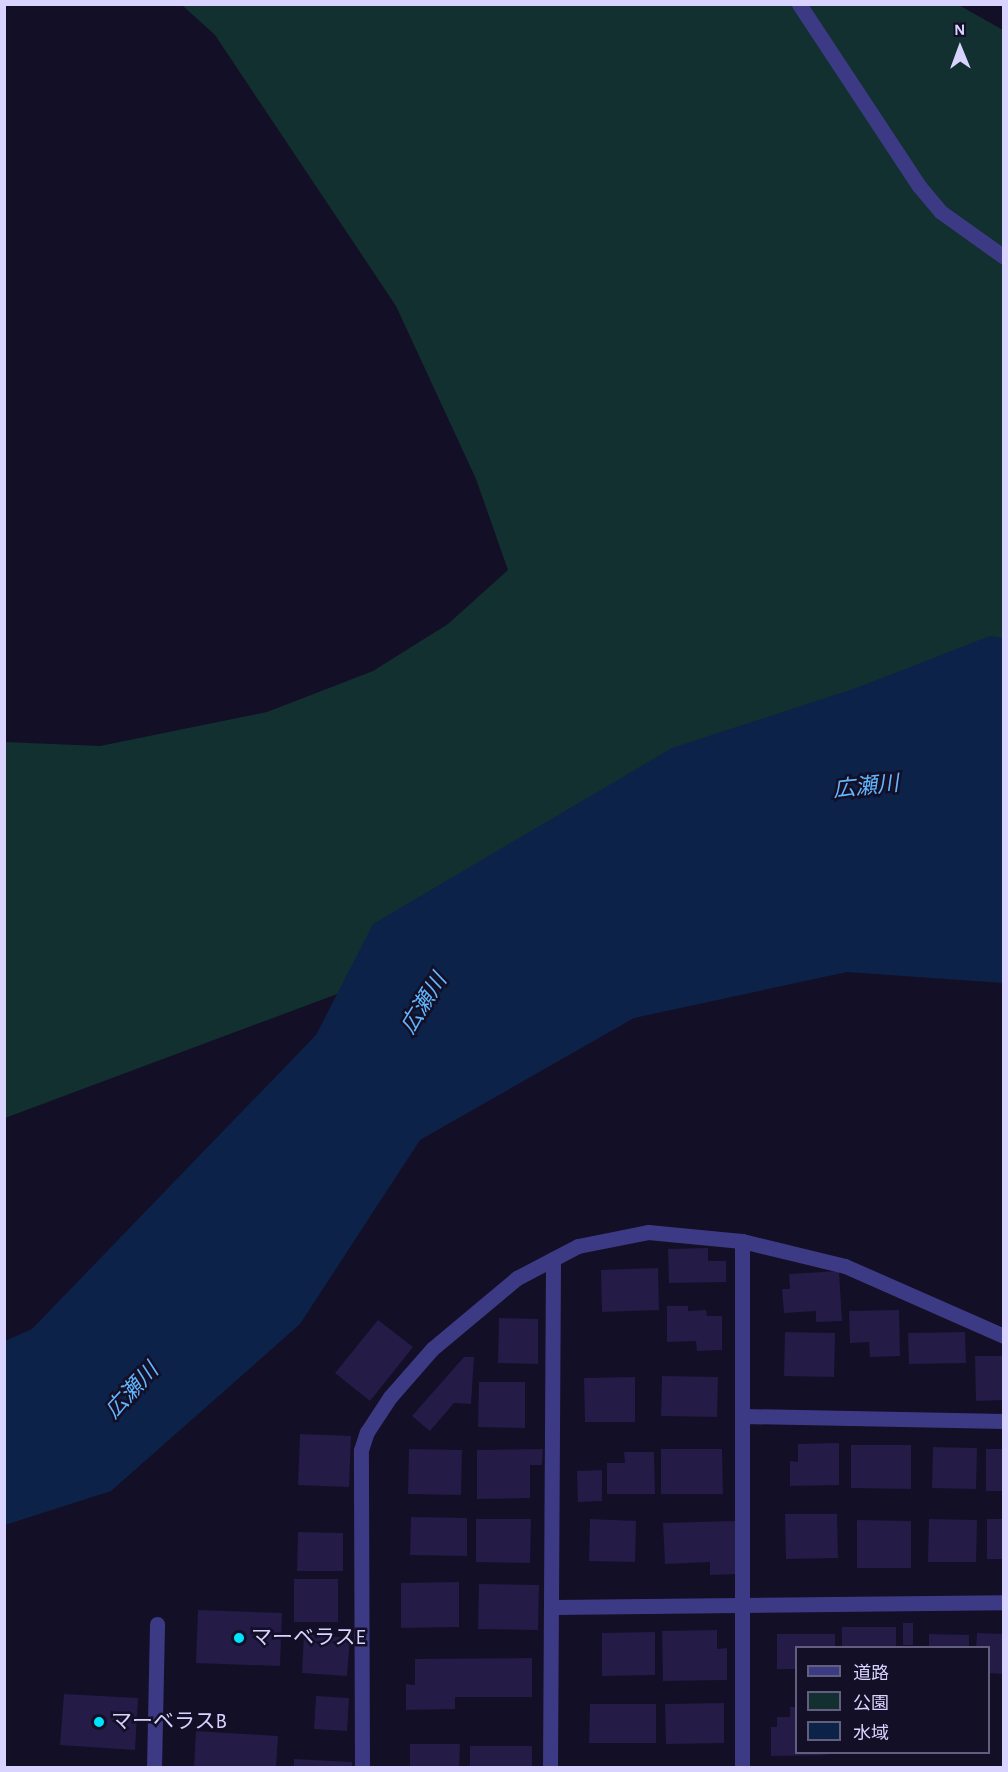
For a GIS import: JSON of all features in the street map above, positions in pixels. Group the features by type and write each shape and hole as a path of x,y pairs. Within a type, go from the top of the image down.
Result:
{"street":[{"path":"800,4 919,186 941,212 1004,257"},
{"path":"362,1767 359,1471 367,1432 390,1397 432,1349 509,1284 578,1246 648,1232 742,1241 845,1266 1004,1336"},
{"path":"742,1241 745,1604 742,1767"},
{"path":"550,1767 553,1607 553,1258"},
{"path":"743,1416 1004,1421"},
{"path":"553,1607 1004,1602"},
{"path":"154,1767 157,1623"}],"green space":[{"path":"957,4 1003,30 1003,954 364,984 5,1118 5,742 100,746 267,712 373,671 448,624 508,570 476,479 396,306 215,35 182,5"}],"water":[{"name":"広瀬川","path":"990,636 1004,638 1003,983 847,972 634,1018 420,1140 300,1324 111,1491 5,1525 5,1341 32,1329 316,1035 373,924 672,748 856,688"}],"building":[{"path":"708,1248 708,1261 726,1261 726,1282 669,1283 668,1249"},
{"path":"658,1268 659,1310 602,1312 601,1270"},
{"path":"839,1271 842,1321 816,1322 816,1311 784,1313 782,1289 790,1289 789,1274"},
{"path":"667,1306 688,1306 688,1311 706,1310 707,1316 722,1316 722,1350 697,1351 696,1341 667,1342"},
{"path":"899,1310 900,1356 870,1357 869,1342 850,1343 849,1311"},
{"path":"499,1318 538,1319 538,1364 498,1363"},
{"path":"378,1320 413,1347 370,1401 335,1373"},
{"path":"785,1332 835,1333 834,1377 784,1376"},
{"path":"965,1332 966,1363 909,1364 908,1333"},
{"path":"975,1356 1004,1356 1004,1400 976,1401"},
{"path":"464,1357 474,1357 471,1404 454,1403 430,1431 412,1416"},
{"path":"662,1376 718,1377 717,1417 661,1416"},
{"path":"635,1377 635,1422 585,1422 584,1378"},
{"path":"479,1382 525,1382 525,1428 478,1427"},
{"path":"300,1434 351,1436 349,1487 298,1485"},
{"path":"839,1443 839,1485 790,1486 790,1461 798,1462 798,1444"},
{"path":"851,1445 911,1445 911,1489 851,1488"},
{"path":"933,1447 977,1448 976,1489 932,1488"},
{"path":"409,1449 462,1450 461,1495 408,1494"},
{"path":"543,1449 542,1465 530,1465 530,1498 477,1499 477,1450"},
{"path":"661,1449 722,1449 723,1494 661,1494"},
{"path":"986,1449 1004,1449 1004,1491 986,1491"},
{"path":"624,1452 654,1452 655,1494 607,1494 607,1463 625,1463"},
{"path":"602,1470 602,1501 578,1502 577,1471"},
{"path":"785,1514 837,1514 838,1558 786,1559"},
{"path":"411,1517 467,1518 467,1556 410,1555"},
{"path":"476,1519 531,1519 530,1563 476,1562"},
{"path":"590,1519 636,1521 635,1562 589,1561"},
{"path":"929,1519 977,1520 976,1562 928,1562"},
{"path":"987,1519 1004,1519 1004,1559 987,1559"},
{"path":"857,1520 911,1521 911,1568 857,1568"},
{"path":"735,1521 737,1574 710,1575 710,1562 665,1564 663,1523"},
{"path":"298,1532 343,1533 343,1571 297,1571"},
{"path":"294,1579 338,1579 338,1622 294,1622"},
{"path":"459,1582 459,1627 401,1628 401,1583"},
{"path":"479,1584 539,1585 538,1630 478,1629"},
{"name":"マーベラスE","path":"198,1610 282,1613 280,1666 196,1663"},
{"path":"903,1623 913,1623 913,1645 903,1645"},
{"path":"842,1627 896,1627 896,1646 842,1646"},
{"path":"717,1630 717,1649 727,1648 727,1680 663,1681 662,1631"},
{"path":"655,1632 655,1675 602,1676 602,1633"},
{"path":"977,1633 1004,1634 1004,1674 990,1673 990,1646 976,1646"},
{"path":"304,1634 350,1638 347,1676 302,1673"},
{"path":"777,1634 835,1634 835,1646 795,1646 795,1669 777,1669"},
{"path":"929,1634 969,1635 969,1646 929,1646"},
{"path":"532,1658 532,1697 455,1697 455,1709 406,1710 406,1684 415,1685 415,1659"},
{"name":"マーベラスB","path":"64,1694 138,1698 135,1750 60,1745"},
{"path":"316,1696 349,1698 347,1731 314,1729"},
{"path":"724,1703 724,1743 666,1744 665,1704"},
{"path":"590,1704 656,1704 656,1743 589,1743"},
{"path":"790,1707 795,1707 795,1754 832,1755 771,1756 771,1727 777,1727 777,1717 790,1717"},
{"path":"196,1731 278,1736 276,1768 194,1768"},
{"path":"410,1744 460,1744 459,1768 410,1768"},
{"path":"470,1746 532,1746 532,1768 470,1768"},
{"path":"294,1759 352,1762 352,1768 294,1768"}],"place":[{"name":"マーベラスE","path":"239,1638"},
{"name":"マーベラスB","path":"99,1722"}]}
